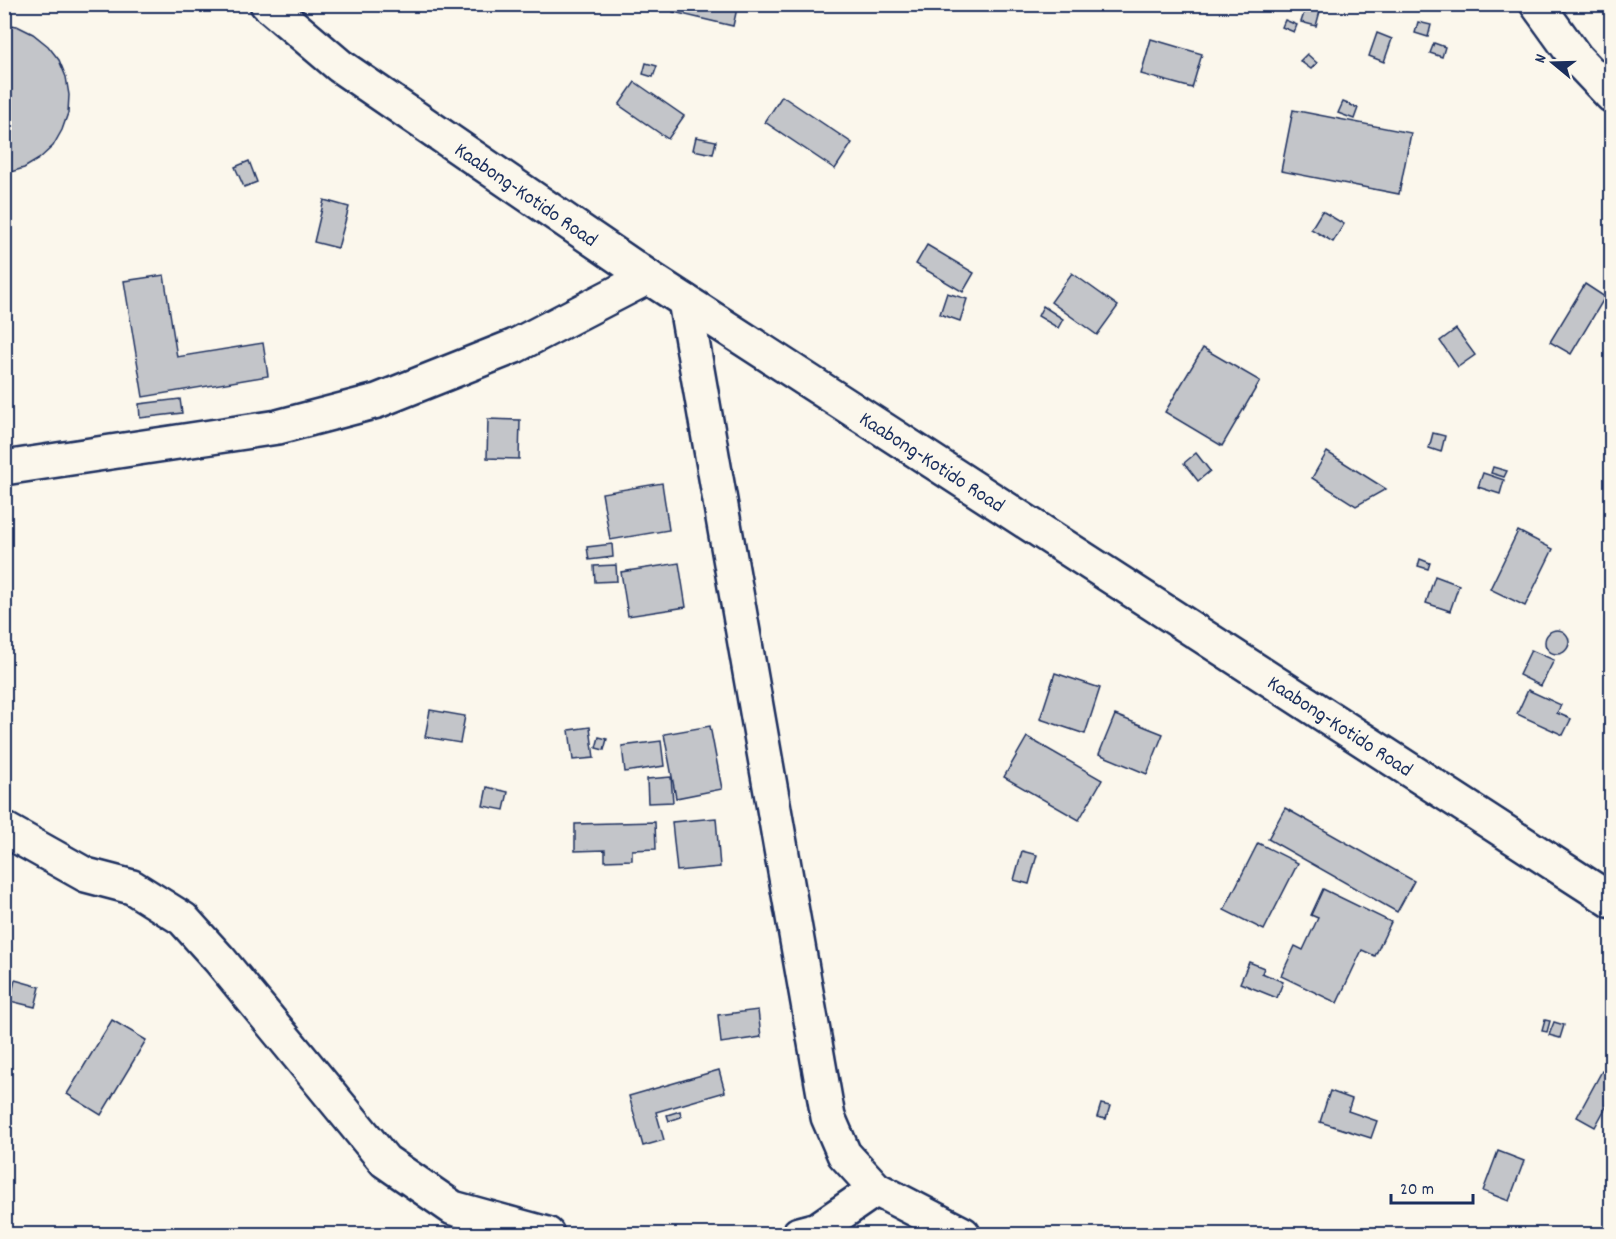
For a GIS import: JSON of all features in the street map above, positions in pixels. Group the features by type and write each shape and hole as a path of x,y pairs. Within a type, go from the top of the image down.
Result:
{"street":[{"name":"Kaabong-Kotido Road","path":"267,4 340,66 648,277 1611,901"},
{"path":"1537,4 1576,58 1611,96"},
{"path":"4,468 278,427 376,401 515,346 648,277"},
{"path":"685,301 828,1117 844,1154 876,1189 963,1234"},
{"path":"4,829 86,875 132,887 183,919 220,960 385,1161 453,1208 547,1234"},
{"path":"798,1234 818,1229 876,1189"}],"building":[{"path":"674,4 738,4 733,26 673,12"},
{"path":"1307,4 1322,4 1316,26 1301,22"},
{"path":"1285,20 1297,25 1294,32 1282,27"},
{"path":"1418,22 1431,25 1428,37 1415,33"},
{"path":"4,24 17,26 33,34 48,46 59,60 66,77 69,95 68,113 53,146 39,159 24,168 4,174"},
{"path":"1377,33 1392,39 1384,62 1369,56"},
{"path":"1151,39 1202,54 1192,88 1141,74"},
{"path":"1434,43 1445,47 1442,57 1430,53"},
{"path":"1307,54 1317,63 1311,69 1300,61"},
{"path":"646,63 657,66 653,77 643,74"},
{"path":"635,82 684,116 668,139 619,105"},
{"path":"782,96 852,143 835,169 765,122"},
{"path":"1343,102 1358,108 1354,119 1338,113"},
{"path":"1293,110 1411,133 1399,194 1281,171"},
{"path":"696,137 716,141 713,154 693,150"},
{"path":"249,161 257,182 244,187 235,167"},
{"path":"324,200 349,207 338,248 314,242"},
{"path":"1322,211 1344,224 1333,242 1311,229"},
{"path":"927,245 974,273 963,292 916,264"},
{"path":"1072,273 1118,306 1097,335 1051,302"},
{"path":"164,275 177,357 263,343 268,376 143,397 124,281"},
{"path":"1585,284 1605,297 1571,354 1550,342"},
{"path":"947,293 967,299 960,321 940,314"},
{"path":"1043,306 1063,319 1058,328 1038,316"},
{"path":"1456,329 1475,355 1458,367 1440,341"},
{"path":"1203,348 1260,381 1222,446 1165,412"},
{"path":"180,399 182,413 140,418 139,404"},
{"path":"488,419 520,420 519,459 487,458"},
{"path":"1433,433 1445,436 1441,452 1429,448"},
{"path":"1327,452 1386,489 1356,506 1312,478"},
{"path":"1196,453 1210,471 1198,481 1184,463"},
{"path":"1493,467 1507,471 1504,477 1491,473"},
{"path":"1483,473 1504,480 1500,494 1478,487"},
{"path":"662,483 669,530 610,540 602,493"},
{"path":"1518,531 1553,549 1525,606 1490,589"},
{"path":"612,544 613,557 589,560 587,547"},
{"path":"1420,559 1430,563 1428,569 1418,566"},
{"path":"679,563 686,607 628,616 621,572"},
{"path":"616,565 617,581 595,582 594,566"},
{"path":"1435,576 1459,585 1450,611 1426,603"},
{"path":"1557,630 1562,631 1568,637 1568,647 1562,653 1557,654 1552,653 1546,647 1545,642 1546,637 1552,631"},
{"path":"1531,650 1554,660 1541,686 1519,675"},
{"path":"1055,673 1100,688 1085,734 1040,719"},
{"path":"1528,690 1561,705 1557,713 1571,719 1563,735 1517,714"},
{"path":"430,710 465,716 460,743 425,737"},
{"path":"1115,715 1163,734 1147,774 1099,754"},
{"path":"710,726 722,789 676,798 664,734"},
{"path":"590,727 594,758 573,760 569,730"},
{"path":"599,737 607,739 604,750 596,748"},
{"path":"1027,737 1102,780 1079,820 1004,777"},
{"path":"661,741 664,766 625,772 622,746"},
{"path":"671,777 673,802 648,803 647,779"},
{"path":"487,787 508,792 504,810 483,806"},
{"path":"1285,808 1414,881 1397,912 1268,839"},
{"path":"716,818 720,867 677,871 672,822"},
{"path":"655,822 656,849 632,850 632,860 605,861 605,850 575,851 575,824"},
{"path":"1258,843 1298,863 1264,930 1224,910"},
{"path":"1022,851 1037,855 1029,884 1014,880"},
{"path":"1323,889 1391,922 1375,956 1362,950 1337,1003 1281,976 1295,946 1303,950 1318,918 1311,915"},
{"path":"1249,962 1264,968 1262,973 1283,982 1277,998 1240,983"},
{"path":"15,980 40,987 35,1007 10,1001"},
{"path":"758,1010 761,1037 721,1043 718,1015"},
{"path":"112,1020 146,1040 101,1115 67,1094"},
{"path":"1545,1020 1550,1021 1547,1032 1542,1031"},
{"path":"1554,1022 1564,1025 1560,1038 1549,1035"},
{"path":"719,1070 725,1092 656,1112 664,1140 643,1146 629,1096"},
{"path":"1602,1071 1612,1076 1612,1096 1595,1127 1577,1117"},
{"path":"1330,1091 1352,1099 1348,1111 1377,1121 1371,1138 1320,1122"},
{"path":"1101,1104 1110,1106 1106,1119 1097,1117"},
{"path":"680,1111 681,1117 669,1121 667,1115"},
{"path":"1498,1151 1524,1161 1509,1201 1483,1191"}]}
